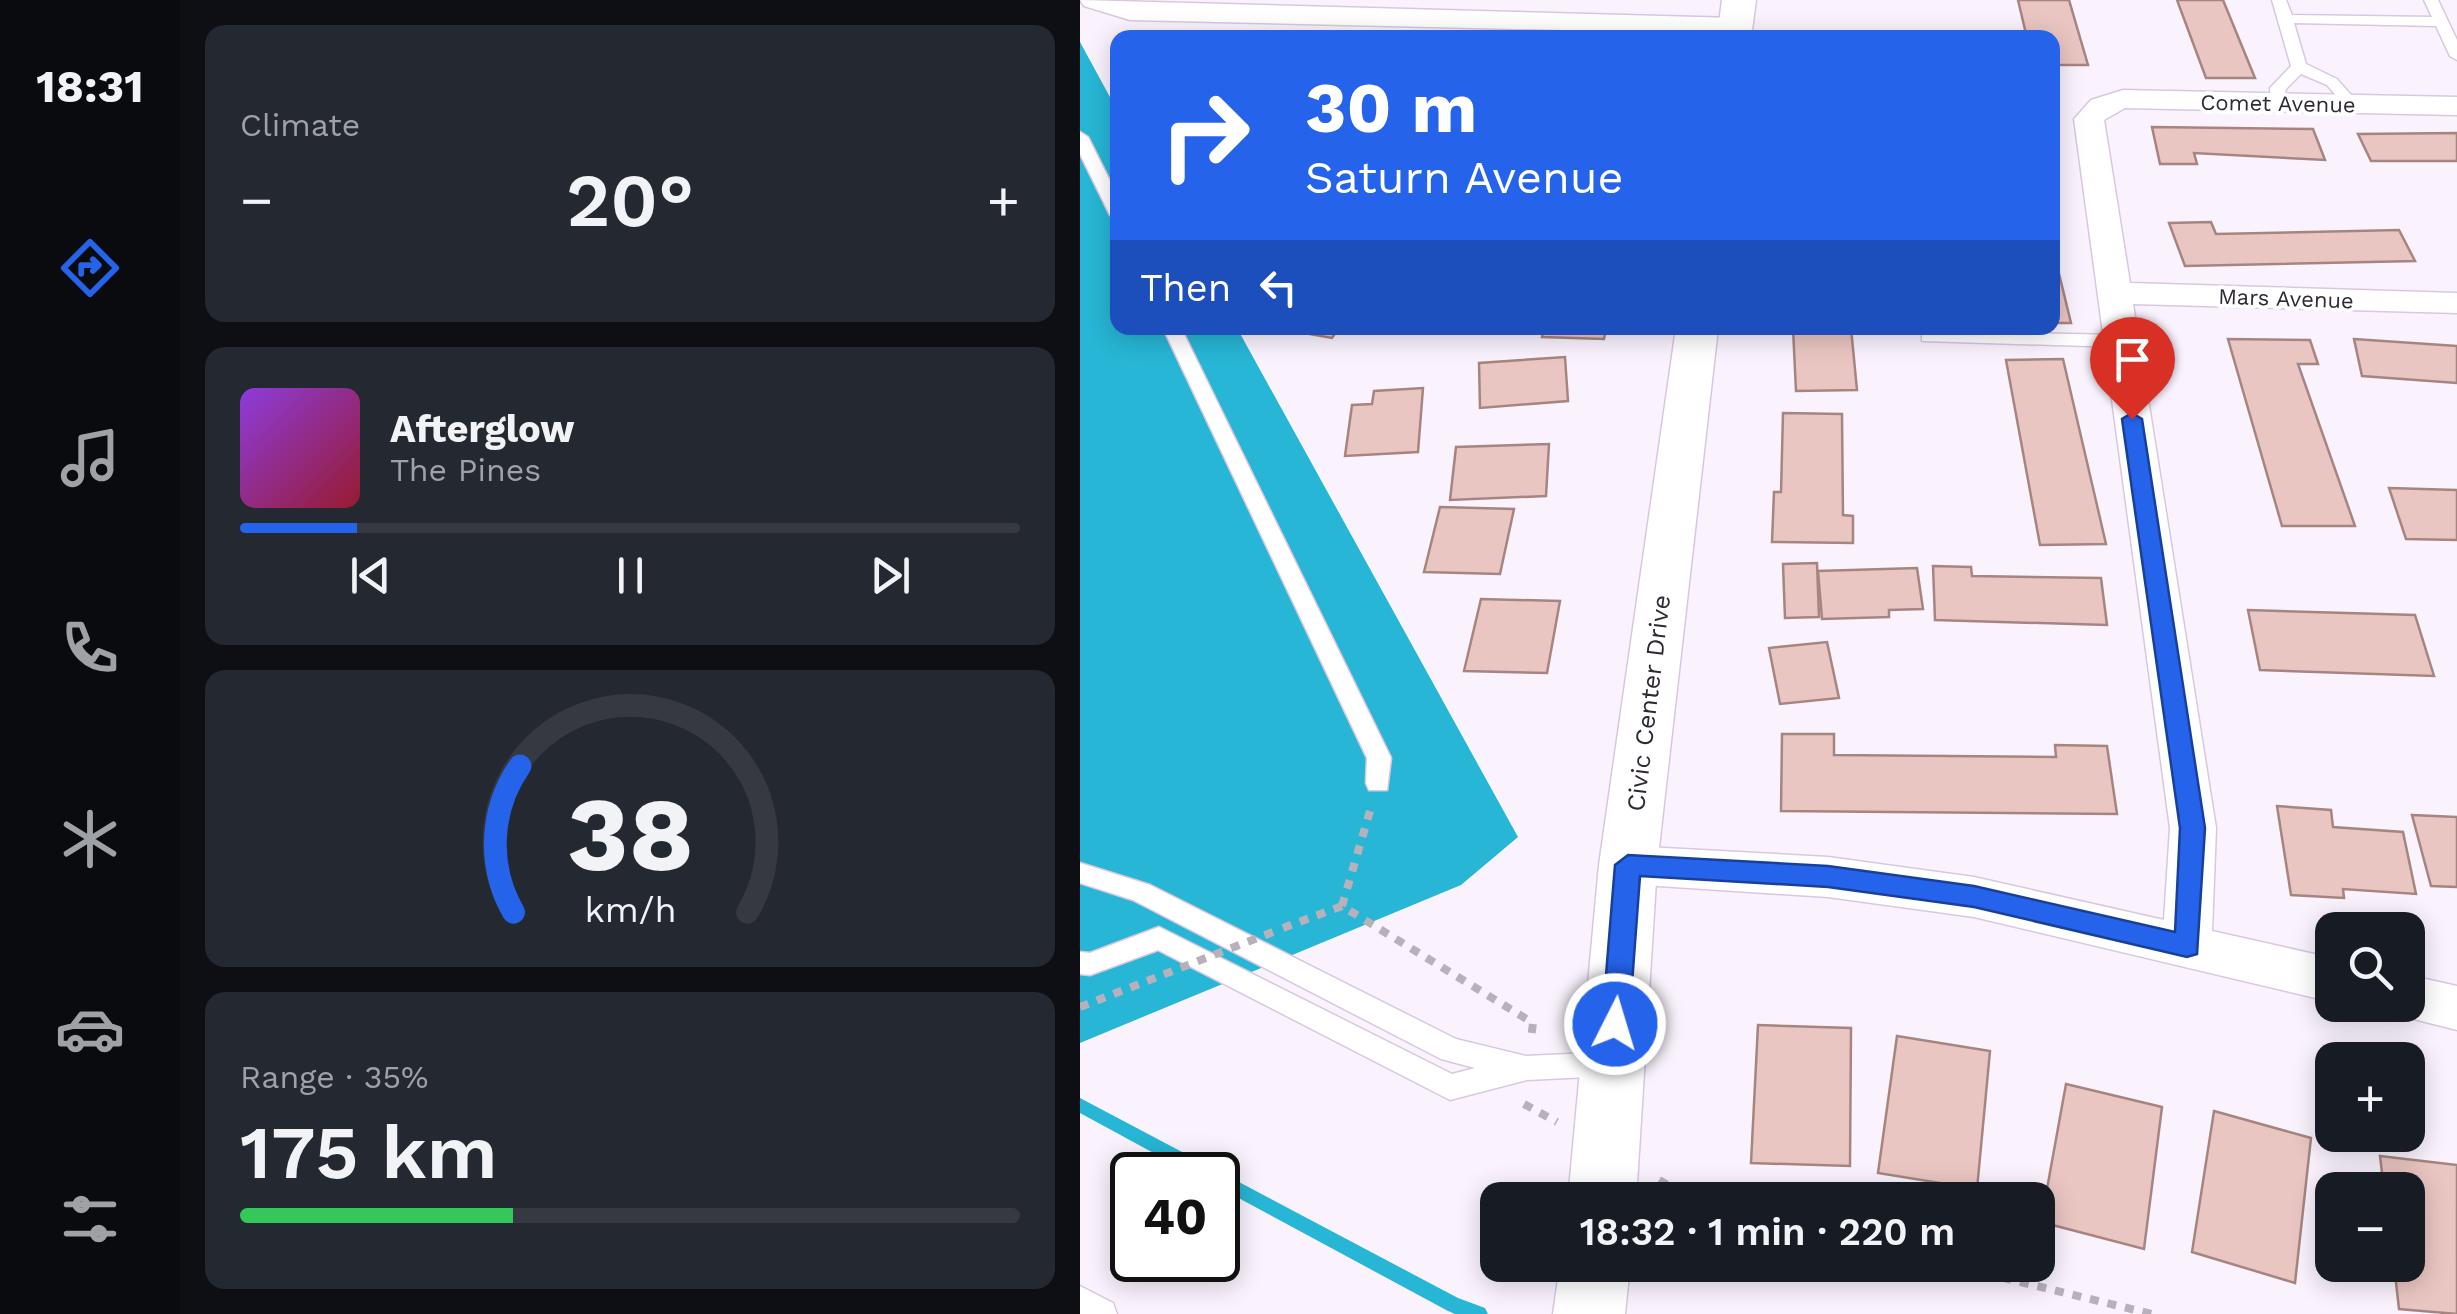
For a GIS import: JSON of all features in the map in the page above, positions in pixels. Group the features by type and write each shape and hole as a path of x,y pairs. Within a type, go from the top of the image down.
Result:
{"street":[{"path":"1092,0 1130,12 1736,21"},
{"name":"Comet Avenue","path":"2114,293 2088,119 2100,106 2123,100 2457,106"},
{"path":"2114,293 2193,828 2187,946"},
{"name":"Mars Avenue","path":"2114,293 2457,303"},
{"name":"Civic Center Drive","path":"1604,1182 1628,865 1695,335"},
{"path":"1628,865 1828,877 1974,897 2315,976"},
{"path":"2425,1001 2457,1008"},
{"path":"1589,1314 1593,1282"}],"lane":[{"path":"2279,0 2300,67 2332,82 2351,104"},
{"path":"2431,0 2457,56"},
{"path":"2286,19 2441,22"},
{"path":"2276,102 2278,88 2300,67"},
{"path":"1080,137 1110,199"},
{"path":"1175,335 1379,758 1378,783"},
{"path":"1929,337 2121,342"},
{"path":"1080,873 1140,892 1451,1050 1527,1068"},
{"path":"1080,963 1090,964 1159,938 1450,1086 1527,1068 1612,1064"},
{"path":"1080,1301 1102,1314"}],"path":[{"path":"1342,906 1378,783"},
{"path":"1080,1007 1278,930"},
{"path":"2020,1282 2152,1314"}],"water":[{"path":"1080,42 1110,97 1110,335 1241,335 1518,837 1461,885 1080,1043"}],"building":[{"path":"2018,0 2069,0 2088,65 2060,65 2060,30 2025,30"},
{"path":"2177,0 2223,0 2255,78 2206,78"},
{"path":"2152,127 2313,129 2325,160 2194,153 2197,164 2160,164"},
{"path":"2457,133 2457,161 2371,161 2358,134"},
{"path":"2211,222 2216,234 2399,230 2415,261 2185,266 2169,223"},
{"path":"2060,278 2071,323 2060,323"},
{"path":"1542,335 1605,335 1604,339"},
{"path":"1793,335 1852,335 1857,390 1796,391"},
{"path":"2228,339 2310,340 2318,364 2298,364 2355,526 2282,526"},
{"path":"2354,339 2457,346 2457,383 2362,376"},
{"path":"1565,357 1568,401 1480,408 1479,363"},
{"path":"2063,359 2106,544 2040,545 2006,360"},
{"path":"1423,388 1418,452 1345,456 1352,405 1372,404 1374,391"},
{"path":"1783,413 1842,414 1843,515 1853,516 1853,543 1772,542 1774,492 1781,492"},
{"path":"1549,444 1546,496 1450,500 1456,447"},
{"path":"2389,488 2457,490 2457,540 2406,539"},
{"path":"1440,507 1514,509 1500,574 1424,572"},
{"path":"1817,563 1819,617 1785,618 1783,564"},
{"path":"1933,566 1971,567 1972,576 2101,578 2107,625 1935,620"},
{"path":"1917,568 1923,609 1889,610 1889,617 1822,619 1818,571"},
{"path":"1481,599 1560,601 1547,673 1464,671"},
{"path":"2248,610 2415,615 2434,676 2260,670"},
{"path":"1827,642 1839,698 1780,704 1769,648"},
{"path":"1782,734 1834,734 1834,755 2056,757 2055,745 2107,746 2117,814 1781,811"},
{"path":"2277,806 2331,810 2333,827 2403,832 2416,894 2343,889 2344,898 2291,895"},
{"path":"2412,815 2457,817 2457,887 2431,886"},
{"path":"1758,1025 1851,1028 1850,1166 1751,1163"},
{"path":"1897,1036 1990,1051 1978,1182 1934,1182 1878,1173"},
{"path":"2066,1084 2162,1107 2144,1249 2055,1226 2055,1182 2048,1182"},
{"path":"2214,1111 2311,1138 2295,1283 2192,1252"},
{"path":"2380,1156 2457,1165 2457,1314 2399,1309 2396,1282 2425,1282 2425,1172 2382,1172"}],"waterway":[{"path":"1080,1105 1167,1152"},
{"path":"1240,1191 1454,1305 1479,1314"}],"route":[{"path":"1615,1024 1628,865 1828,877 1974,897 2187,946 2193,828 2132,419"}]}
